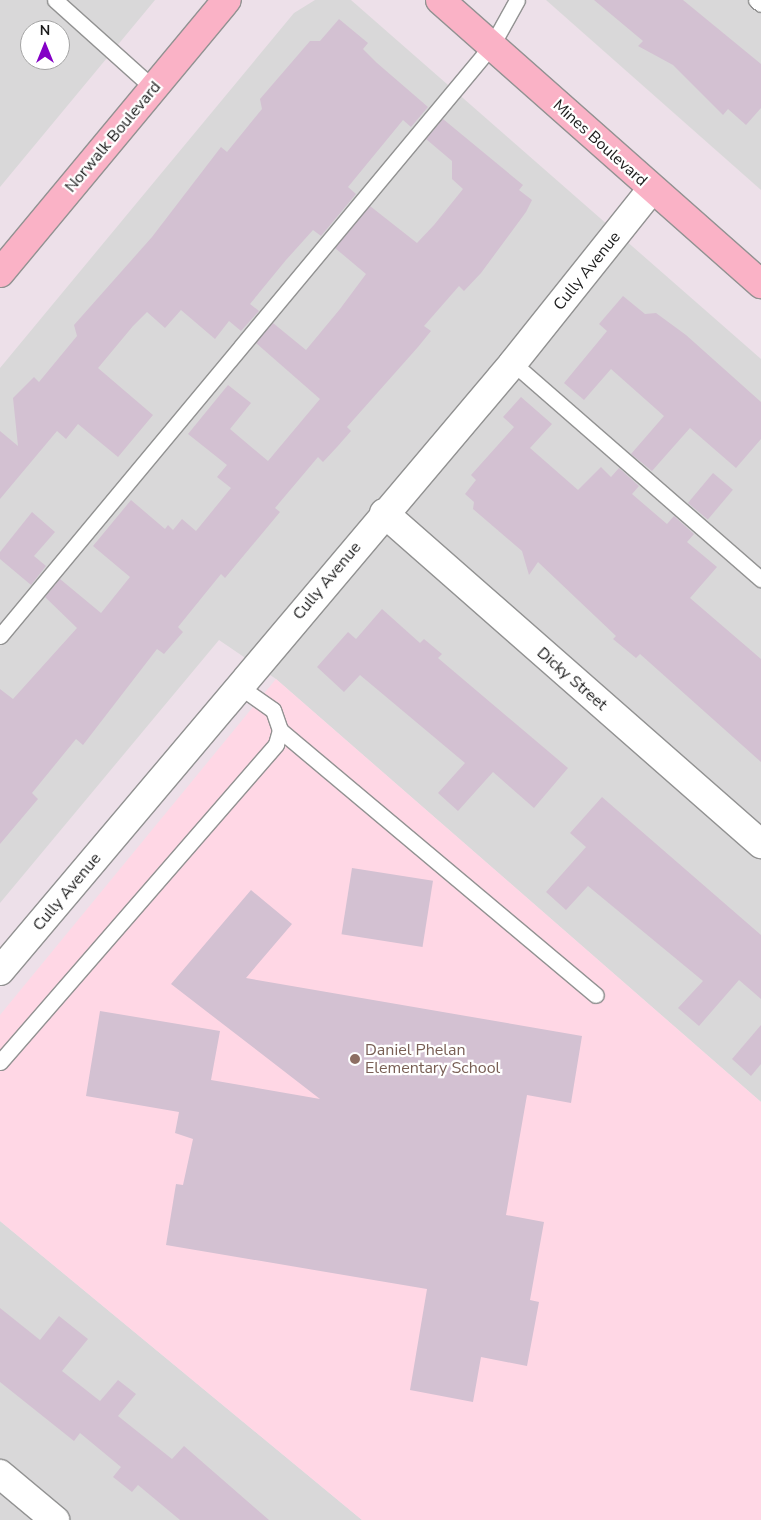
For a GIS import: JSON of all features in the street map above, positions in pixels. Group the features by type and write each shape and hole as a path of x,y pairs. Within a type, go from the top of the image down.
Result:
{"street":[{"name":"Norwalk Boulevard","path":"2,267 227,0"},
{"name":"Mines Boulevard","path":"440,0 651,190 761,284"},
{"name":"Cully Avenue","path":"0,971 384,513 513,363 651,190"},
{"name":"Dicky Street","path":"384,513 761,844"},
{"path":"0,1474 55,1520"}],"lane":[{"path":"55,0 153,88"},
{"path":"0,636 492,45 517,0"},
{"path":"756,0 761,4"},
{"path":"513,363 761,579"},
{"path":"239,686 273,710 280,730 596,995"},
{"path":"0,1062 276,744 280,730"}],"shaded area":[{"path":"0,0 155,0 0,187"},
{"path":"315,0 351,0 761,359 761,1102 276,679 219,640 0,903 0,368 294,13"},
{"path":"546,0 761,0 761,190"},
{"name":"Daniel Phelan Elementary School","path":"276,679 761,1102 761,1520 362,1520 0,1221 0,1015"},
{"path":"0,1221 362,1520 0,1520"}],"building":[{"path":"594,0 683,0 761,64 761,108 746,125 728,109 723,115 673,65 638,46 643,41"},
{"path":"339,19 368,43 363,49 377,63 428,107 411,127 403,120 348,187 356,194 321,236 313,230 286,260 250,304 259,311 241,331 229,321 215,339 181,310 165,328 147,312 133,326 98,368 153,415 118,457 78,424 66,439 57,431 0,499 0,431 18,446 13,398 34,377 39,382 77,336 74,325 152,237 221,147 227,152 262,109 260,99 310,41 320,41"},
{"path":"443,119 523,185 519,190 532,200 526,212 481,273 464,291 459,286 424,326 431,331 347,427 351,431 323,462 318,457 275,508 280,512 225,578 221,574 178,627 183,632 164,654 157,649 83,745 76,739 32,793 38,799 0,844 0,689 13,699 77,628 45,597 60,579 101,613 130,577 93,546 131,500 165,529 168,525 173,530 182,519 196,531 231,488 217,477 227,465 188,434 228,385 251,403 230,429 268,461 320,399 256,343 273,323 306,350 366,274 335,248 370,206 417,243 434,225 463,189 452,179 452,161 426,139"},
{"path":"623,296 645,314 656,313 686,335 761,402 761,439 736,468 690,428 652,471 631,454 664,416 611,369 584,400 564,383 607,331 599,324"},
{"path":"521,397 552,424 530,448 578,490 601,467 611,477 619,468 639,486 632,494 667,524 674,516 694,534 687,542 717,567 690,598 761,659 761,762 640,654 636,658 613,639 616,636 538,562 529,575 522,551 473,509 474,502 465,494 476,480 471,475 514,427 503,417"},
{"path":"713,473 733,490 708,520 688,503"},
{"path":"32,512 55,532 34,556 46,566 31,585 0,559 0,552"},
{"path":"382,609 420,643 424,639 442,654 438,658 568,768 534,808 493,772 458,811 438,793 465,763 360,675 344,692 317,667 348,632 356,639"},
{"path":"602,797 761,935 761,999 739,980 699,1026 678,1008 703,981 588,886 566,910 546,892 586,847 570,833"},
{"path":"352,868 433,881 423,947 342,934"},
{"path":"251,890 292,924 246,978 582,1036 571,1103 527,1095 506,1215 544,1222 530,1300 539,1302 527,1366 481,1357 473,1402 410,1390 427,1289 166,1245 176,1184 183,1185 193,1139 175,1133 179,1112 86,1096 100,1011 220,1031 211,1080 320,1099 171,984"},
{"path":"761,1025 761,1064 751,1076 732,1059"},
{"path":"0,1308 40,1340 59,1316 88,1339 62,1371 100,1401 118,1380 136,1394 118,1416 172,1459 184,1446 269,1520 180,1520 138,1485 132,1492 113,1477 121,1467 80,1433 74,1441 0,1382"}],"place":[{"name":"Daniel Phelan Elementary School","path":"355,1059"}]}
